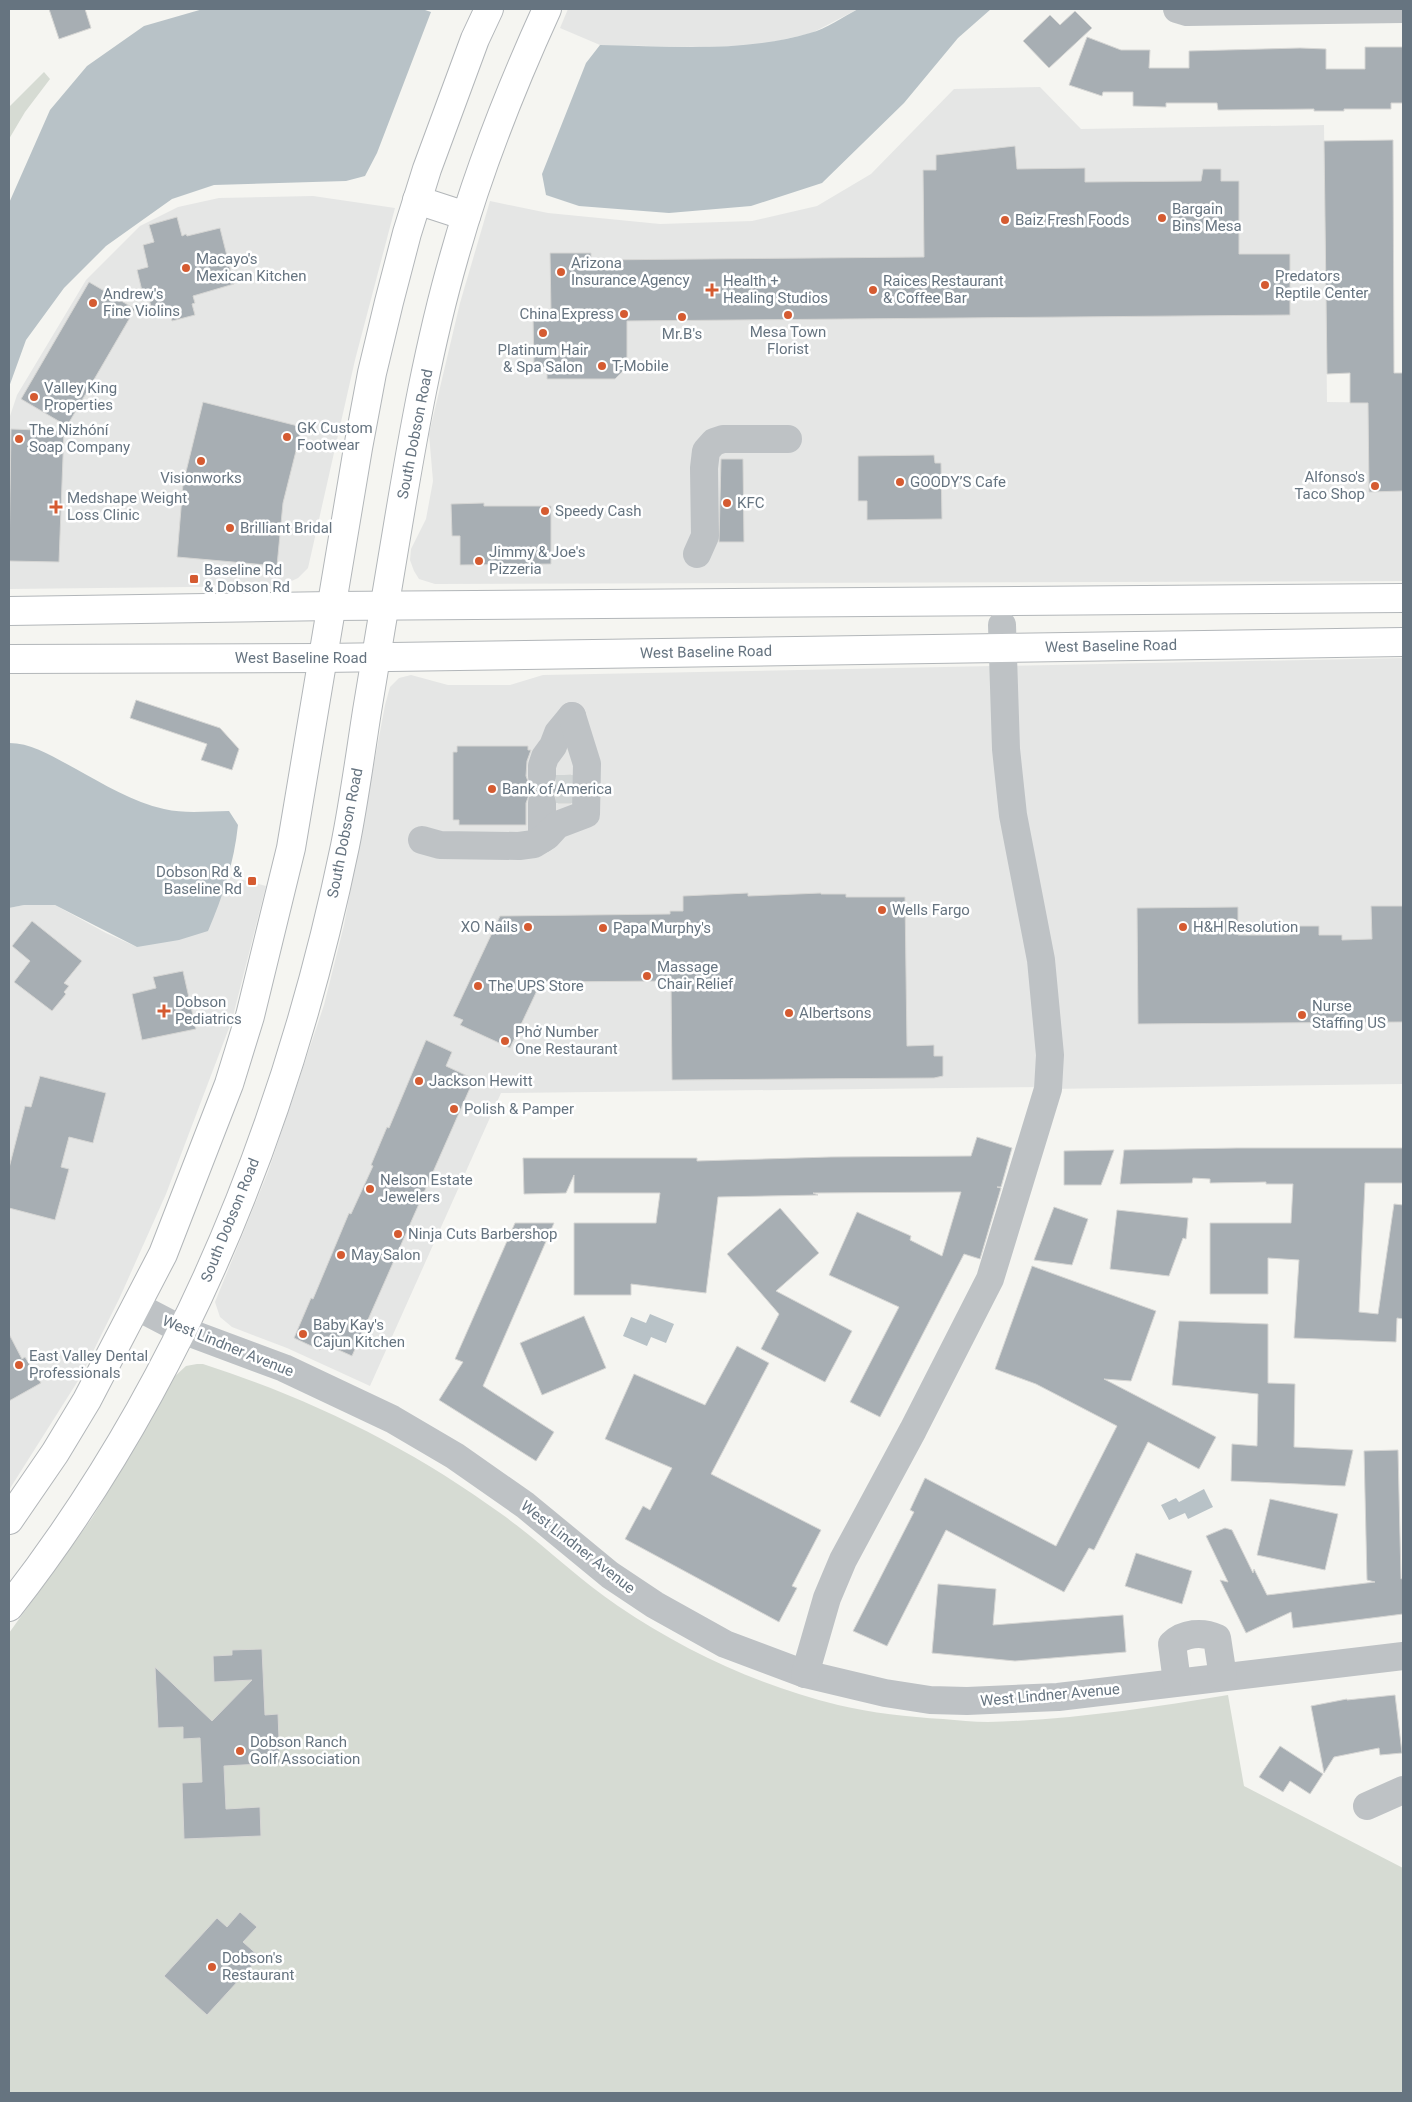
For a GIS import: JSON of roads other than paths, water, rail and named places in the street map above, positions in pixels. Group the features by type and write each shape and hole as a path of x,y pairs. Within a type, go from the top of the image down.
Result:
{"main road":[{"path":"9,1520 87,1400 163,1254 229,1084 250,1016 292,848 372,373 388,302 417,200 456,88 489,9"},
{"name":"South Dobson Road","path":"9,1607 67,1529 82,1505 138,1411 182,1330 210,1272 244,1192 292,1053 314,980 344,847 412,440 438,321 466,216 500,117 547,9"},
{"path":"417,200 466,216"},
{"path":"9,611 332,606 1403,598"},
{"name":"West Baseline Road","path":"9,659 376,657 1002,636 1403,642"}],"street":[{"path":"1177,9 1186,12 1403,9"},
{"path":"697,554 705,536 704,468 706,451 714,442 723,439 788,439"},
{"path":"805,1674 827,1598 843,1560 913,1430 990,1279 1048,1089 1050,1055 1042,960 1013,816 1006,749 1002,636"},
{"path":"422,840 440,845 519,846 534,844 556,816 586,814 587,764 572,716 558,733 542,766 556,776"},
{"name":"West Lindner Avenue","path":"136,1306 182,1330 284,1368 392,1420 455,1456 525,1505 610,1575 655,1606 725,1644 805,1674 885,1693 930,1700 967,1701 1058,1697 1403,1656"},
{"path":"1177,1682 1172,1644 1179,1637 1206,1633 1217,1638 1223,1677"},
{"path":"1367,1806 1403,1790"}],"tunnel":[{"path":"570,775 570,803"}],"place":[{"name":"Bargain Bins Mesa","path":"1162,218"},
{"name":"Baiz Fresh Foods","path":"1005,220"},
{"name":"Macayo's Mexican Kitchen","path":"186,268"},
{"name":"Arizona Insurance Agency","path":"561,272"},
{"name":"Predators Reptile Center","path":"1265,285"},
{"name":"Health + Healing Studios","path":"712,290"},
{"name":"Raices Restaurant & Coffee Bar","path":"873,290"},
{"name":"Andrew's Fine Violins","path":"93,303"},
{"name":"China Express","path":"624,314"},
{"name":"Mesa Town Florist","path":"788,315"},
{"name":"Mr.B's","path":"682,317"},
{"name":"Platinum Hair & Spa Salon","path":"543,333"},
{"name":"T-Mobile","path":"602,366"},
{"name":"Valley King Properties","path":"34,397"},
{"name":"GK Custom Footwear","path":"287,437"},
{"name":"The Nizhóní Soap Company","path":"19,439"},
{"name":"Visionworks","path":"201,461"},
{"name":"GOODY’S Cafe","path":"900,482"},
{"name":"Alfonso's Taco Shop","path":"1375,486"},
{"name":"KFC","path":"727,503"},
{"name":"Medshape Weight Loss Clinic","path":"56,507"},
{"name":"Speedy Cash","path":"545,511"},
{"name":"Brilliant Bridal","path":"230,528"},
{"name":"Jimmy & Joe's Pizzeria","path":"479,561"},
{"name":"Baseline Rd & Dobson Rd","path":"194,579"},
{"name":"Bank of America","path":"492,789"},
{"name":"Dobson Rd & Baseline Rd","path":"252,881"},
{"name":"Wells Fargo","path":"882,910"},
{"name":"XO Nails","path":"528,927"},
{"name":"H&H Resolution","path":"1183,927"},
{"name":"Papa Murphy's","path":"603,928"},
{"name":"Massage Chair Relief","path":"647,976"},
{"name":"The UPS Store","path":"478,986"},
{"name":"Dobson Pediatrics","path":"164,1011"},
{"name":"Albertsons","path":"789,1013"},
{"name":"Nurse Staffing US","path":"1302,1015"},
{"name":"Phở Number One Restaurant","path":"505,1041"},
{"name":"Jackson Hewitt","path":"419,1081"},
{"name":"Polish & Pamper","path":"454,1109"},
{"name":"Nelson Estate Jewelers","path":"370,1189"},
{"name":"Ninja Cuts Barbershop","path":"398,1234"},
{"name":"May Salon","path":"341,1255"},
{"name":"Baby Kay's Cajun Kitchen","path":"303,1334"},
{"name":"East Valley Dental Professionals","path":"19,1365"},
{"name":"Dobson Ranch Golf Association","path":"240,1751"},
{"name":"Dobson's Restaurant","path":"212,1967"}]}
